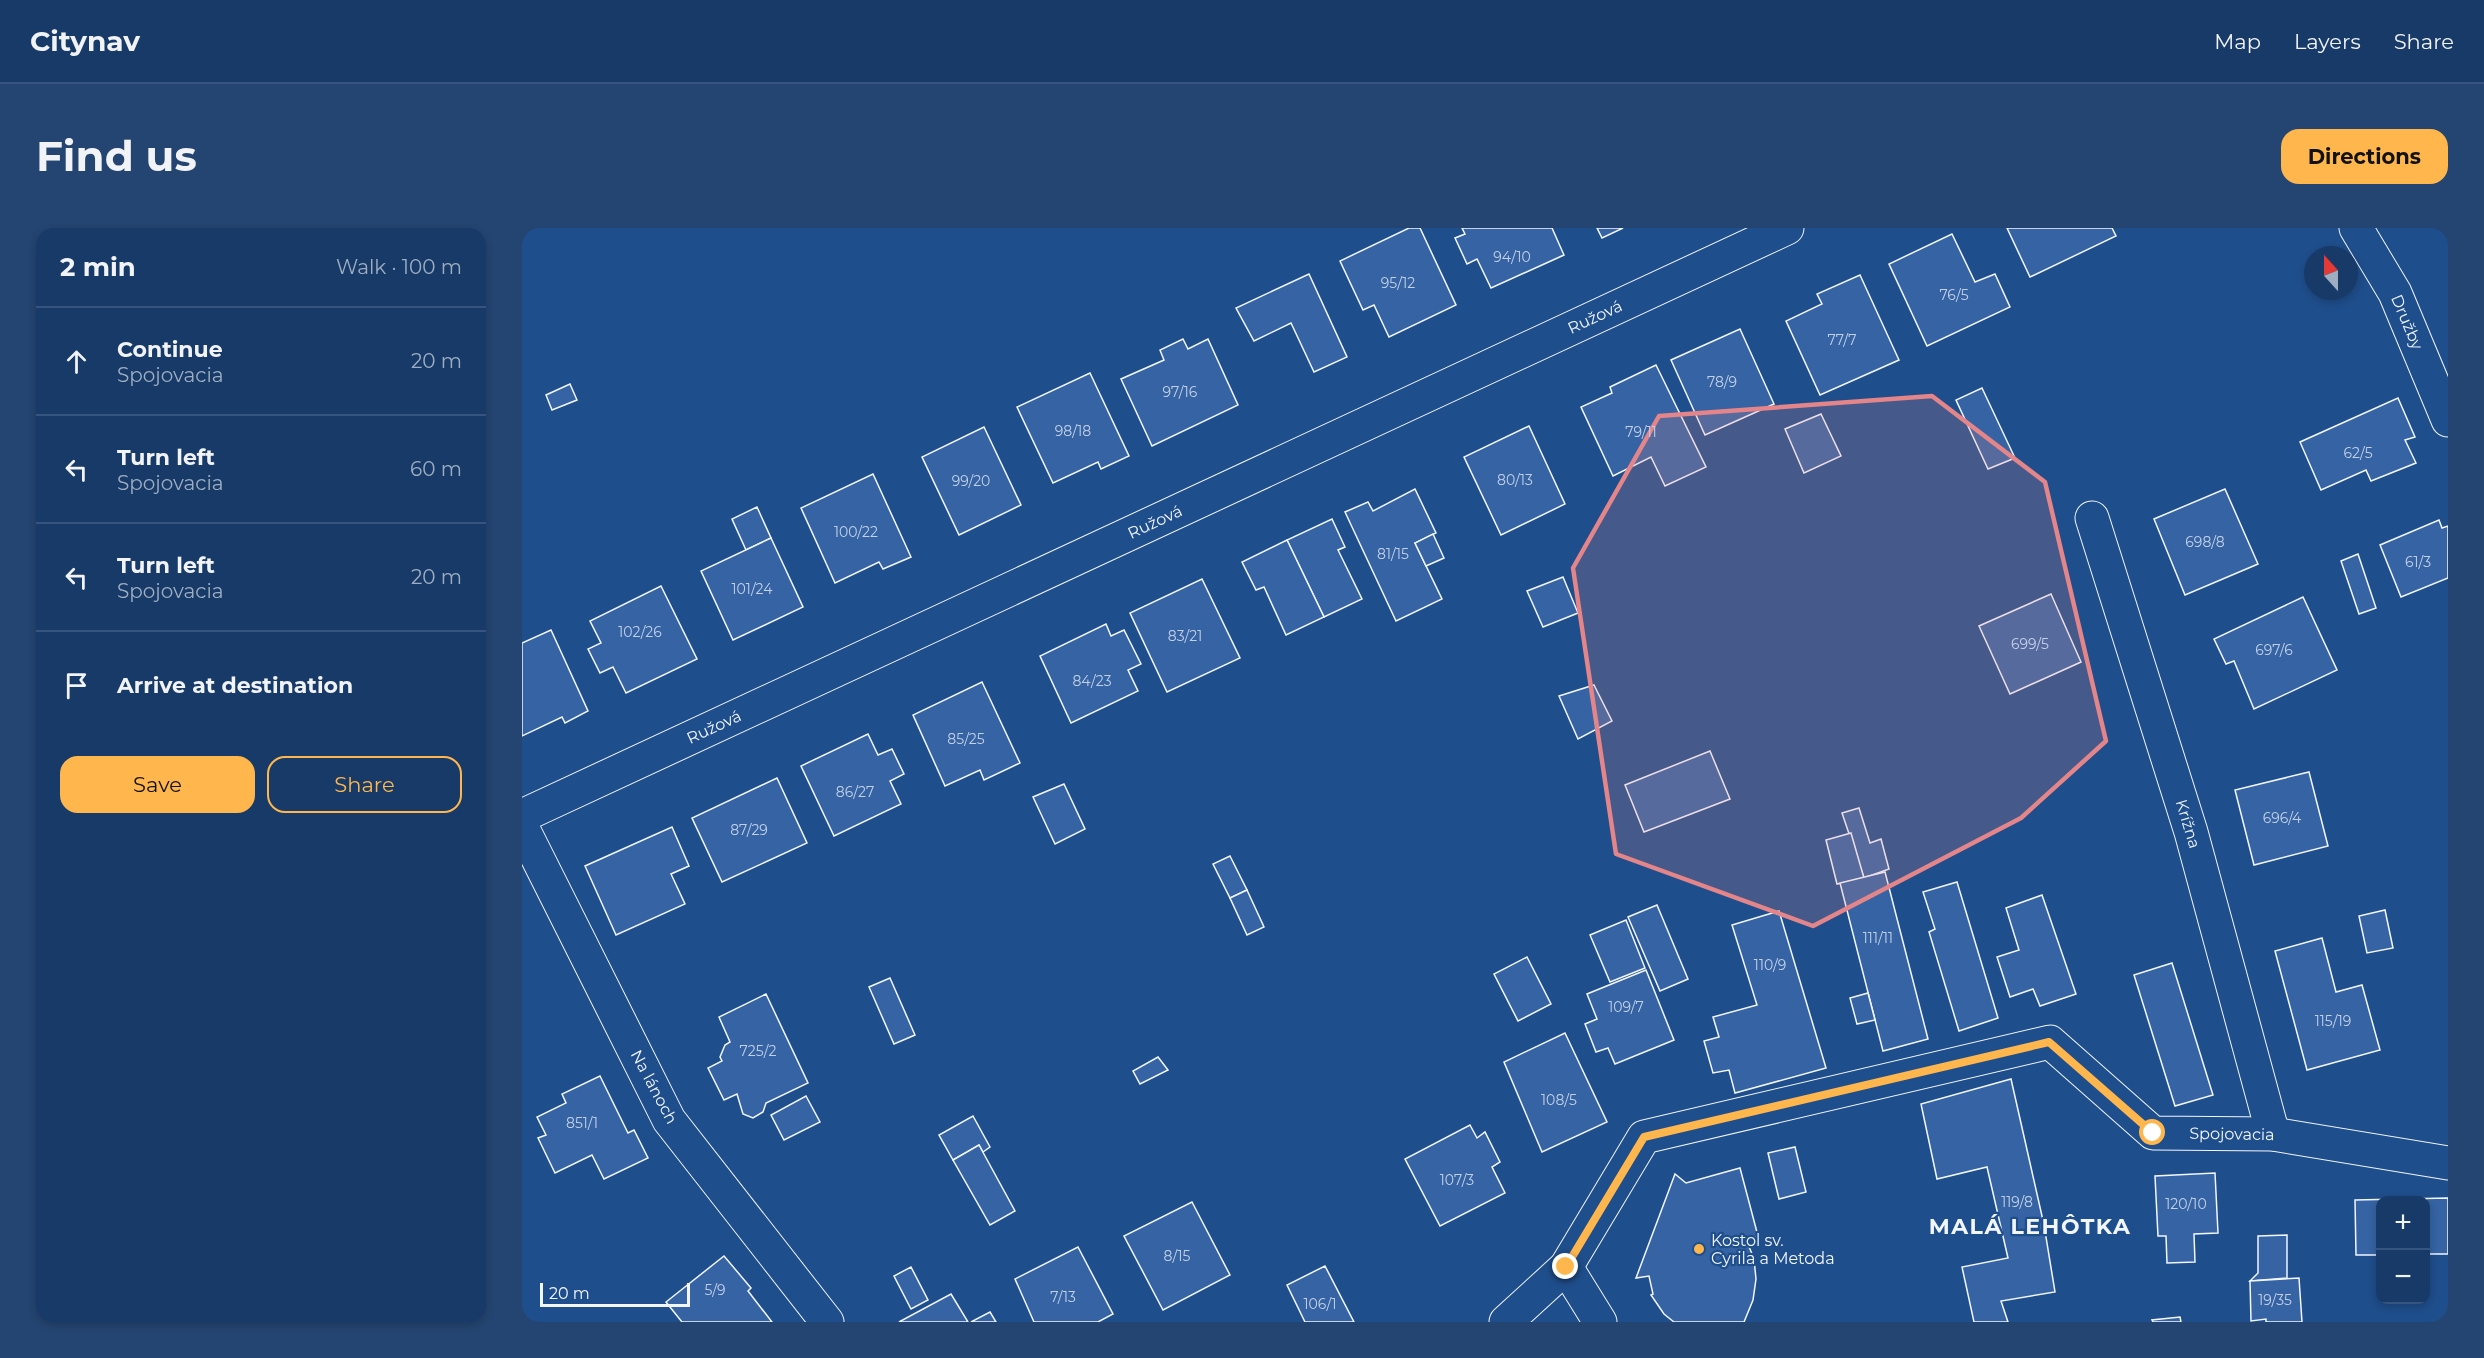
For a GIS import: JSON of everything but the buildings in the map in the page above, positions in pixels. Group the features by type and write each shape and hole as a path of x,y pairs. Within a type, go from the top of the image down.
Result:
{"street":[{"name":"Ružová","path":"522,816 1787,228"},
{"name":"Družby","path":"2356,228 2395,293 2448,420"},
{"name":"Krížna","path":"2092,518 2191,832 2273,1134"},
{"name":"Na lánoch","path":"522,827 669,1119 827,1322"},
{"name":"Spojovacia","path":"1506,1322 1566,1267 1644,1137 2049,1042 2153,1133 2273,1134 2448,1163"},
{"path":"1566,1267 1600,1322"}],"highlighted area":[{"path":"1932,396 2045,482 2106,741 2021,818 1813,926 1616,854 1573,568 1659,416"}],"place":[{"name":"Kostol sv. Cyrila a Metoda","path":"1699,1249"}],"district":[{"name":"MALÁ LEHÔTKA","path":"2030,1226"}],"route":[{"path":"1566,1267 1644,1137 2049,1042 2153,1133"}]}
